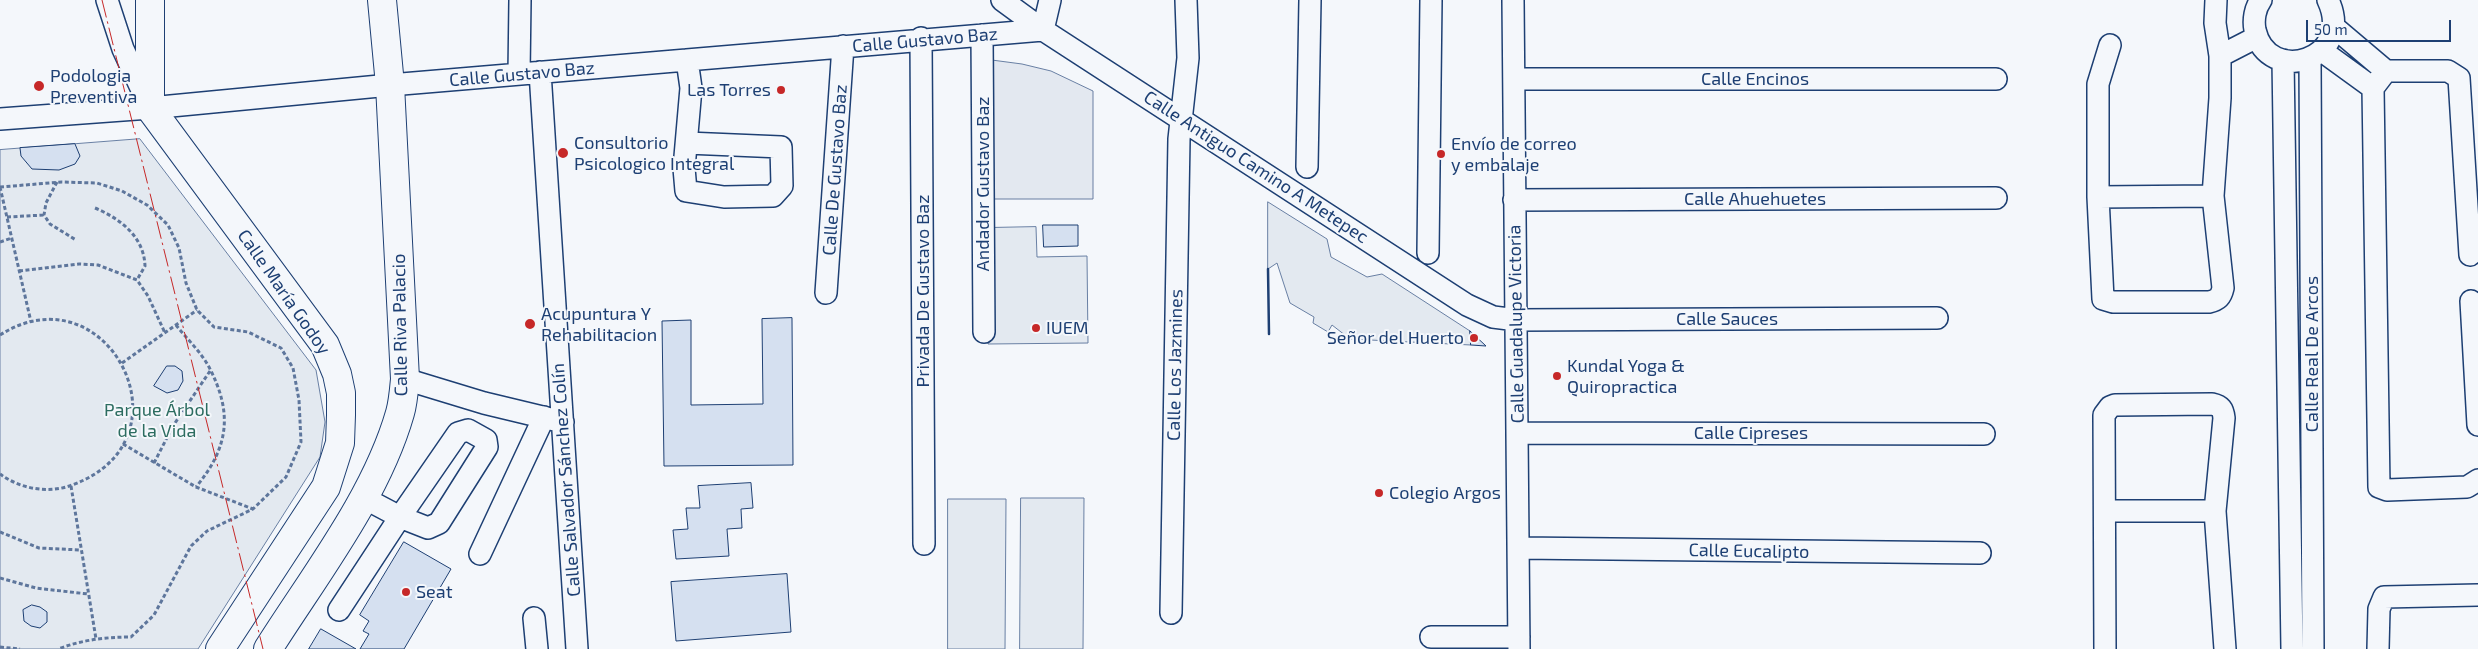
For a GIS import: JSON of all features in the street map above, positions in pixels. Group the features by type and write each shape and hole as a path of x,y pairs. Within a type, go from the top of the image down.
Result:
{"main road":[{"path":"150,0 150,108"},
{"name":"Calle Riva Palacio","path":"268,649 364,498 386,455 401,412 405,379 390,85 382,0"},
{"name":"Calle María Godoy","path":"150,108 325,345 337,374 341,393 340,443 326,487 220,649"}],"street":[{"path":"107,0 122,49 150,108"},
{"path":"519,74 520,0"},
{"name":"Calle Antiguo Camino A Metepec","path":"1002,0 1043,30 1467,304 1493,316 1517,320"},
{"path":"1043,30 1050,0"},
{"name":"Calle Los Jazmines","path":"1171,613 1180,117 1188,58 1186,0"},
{"path":"1307,167 1310,0"},
{"path":"1428,254 1431,0"},
{"name":"Calle Guadalupe Victoria","path":"1513,0 1519,643"},
{"path":"2110,46 2098,84 2098,197 2102,299 2113,302 2210,302 2217,300 2221,296 2222,288 2213,196 2220,98 2220,56 2215,23 2216,0"},
{"path":"2255,1 2254,25 2257,37 2268,51 2283,60 2297,62 2316,55 2330,40 2334,26 2334,13 2328,0"},
{"path":"2334,26 2380,80 2379,487 2386,490 2467,487 2478,480"},
{"name":"Calle Gustavo Baz","path":"0,119 150,108 921,38 1043,30"},
{"name":"Andador Gustavo Baz","path":"982,35 984,332"},
{"path":"2220,56 2257,37"},
{"name":"Privada De Gustavo Baz","path":"921,38 924,544"},
{"name":"Calle De Gustavo Baz","path":"826,293 843,46"},
{"path":"2316,55 2380,80 2448,71 2459,78 2470,255"},
{"name":"Calle Real De Arcos","path":"2313,649 2316,55"},
{"path":"687,60 691,88 684,168 686,191 724,197 773,196 782,186 781,147 687,143"},
{"name":"Calle Real De Arcos","path":"2283,60 2292,649"},
{"name":"Calle Salvador Sánchez Colín","path":"540,72 554,419 577,649"},
{"name":"Calle Encinos","path":"1514,79 1996,79"},
{"path":"2098,197 2213,196"},
{"name":"Calle Ahuehuetes","path":"1514,200 1996,198"},
{"path":"2471,301 2478,425"},
{"name":"Calle Sauces","path":"1517,320 1937,318"},
{"path":"405,379 554,419 480,554"},
{"path":"2104,649 2104,415 2110,407 2116,405 2212,404 2219,405 2223,409 2224,418 2215,511 2225,649"},
{"path":"339,610 400,517 458,433 468,430 485,438 487,447 439,523 428,528 400,517 364,498"},
{"name":"Calle Cipreses","path":"1518,433 1984,434"},
{"path":"2104,511 2215,511"},
{"name":"Calle Eucalipto","path":"1519,548 1980,553"},
{"path":"2378,649 2379,609 2384,598 2478,594"},
{"path":"534,618 537,649"},
{"path":"1431,637 1519,643"}],"path":[{"path":"58,182 46,203 44,215 50,224 76,240"},
{"path":"31,322 0,187 58,182 97,183 122,191 147,205 168,225 179,248 186,283 197,310 214,327 248,332 281,348 293,368 299,400 301,442 286,477 252,509 207,531 191,546 154,615 131,636 96,639 58,649"},
{"path":"95,208 118,221 140,241 145,266 137,280"},
{"path":"7,217 44,215"},
{"path":"0,242 12,238"},
{"path":"19,271 79,264 98,265 137,280 148,296 165,333"},
{"path":"122,364 197,310"},
{"path":"0,335 14,327 40,320 69,322 96,334 117,354 130,379 134,408 128,436 113,460 90,479 63,489 36,489 9,481 0,474"},
{"path":"176,325 210,370 225,406 225,429 219,453 196,487"},
{"path":"154,463 173,426 210,370"},
{"path":"123,444 196,487 252,509"},
{"path":"71,486 96,639"},
{"path":"0,532 39,548 66,551 81,550"},
{"path":"0,578 36,588 88,594"},
{"path":"0,647 20,649"}],"green space":[{"name":"Parque Árbol de la Vida","path":"140,139 316,370 325,422 320,457 198,649 0,649 0,150"},
{"path":"1268,202 1327,239 1331,257 1367,277 1382,274 1470,331 1471,345 1350,339 1332,325 1328,332 1313,323 1314,317 1290,303 1277,263 1268,269"},
{"path":"1036,227 1037,257 1087,256 1088,343 988,344 986,228"},
{"path":"1021,498 1084,498 1083,649 1020,649"},
{"path":"948,499 1006,499 1005,649 948,649"}],"shaded area":[{"path":"984,59 1022,64 1051,71 1093,91 1093,199 985,199"}],"building":[{"path":"75,144 80,156 75,164 59,170 32,169 21,156 20,148"},
{"path":"1043,225 1078,225 1078,246 1044,247"},
{"path":"792,318 793,465 664,466 662,321 691,320 691,405 763,404 762,319"},
{"name":"Señor del Huerto","path":"1470,331 1486,346 1471,345"},
{"path":"167,366 175,366 182,371 183,381 178,390 167,393 154,386"},
{"path":"751,483 753,508 741,509 742,528 727,529 729,556 676,559 673,530 688,529 686,508 700,508 698,486"},
{"name":"Seat","path":"404,542 451,569 404,649 360,649 369,634 363,631 369,621 360,615"},
{"path":"787,574 791,632 676,641 671,582"},
{"path":"32,605 40,607 47,612 47,622 40,628 31,626 24,621 23,610"},
{"path":"321,629 356,649 309,649"}],"wall":[{"path":"1268,269 1269,334"}],"power":[{"path":"102,0 263,649"}],"place":[{"name":"Podologia Preventiva","path":"39,86"},
{"name":"Las Torres","path":"781,90"},
{"name":"Consultorio Psicologico Integral","path":"563,153"},
{"name":"Envío de correo y embalaje","path":"1441,154"},
{"name":"Acupuntura Y Rehabilitacion","path":"530,324"},
{"name":"IUEM","path":"1036,328"},
{"name":"Señor del Huerto","path":"1474,338"},
{"name":"Kundal Yoga & Quiropractica","path":"1557,376"},
{"name":"Colegio Argos","path":"1379,493"},
{"name":"Seat","path":"406,592"}]}
